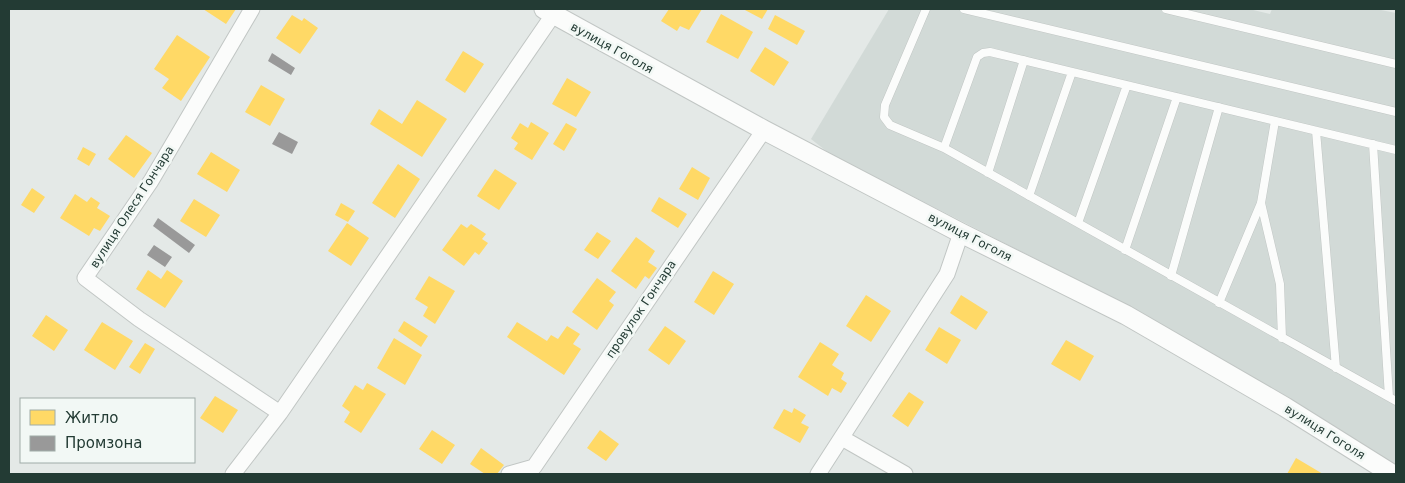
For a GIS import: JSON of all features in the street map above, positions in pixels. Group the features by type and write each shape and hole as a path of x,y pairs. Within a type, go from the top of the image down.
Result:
{"street":[{"name":"вулиця Олеся Гончара","path":"252,9 151,180 86,278 140,319 280,413"},
{"path":"233,474 280,413 548,12"},
{"name":"вулиця Гоголя","path":"548,12 764,130 961,233 1126,315 1285,407 1392,474"},
{"name":"провулок Гончара","path":"509,474 534,466 764,130"},
{"path":"818,474 946,274 961,233"},
{"path":"842,438 905,474"}],"lane":[{"path":"926,9 885,105 884,117 890,125 944,148 1393,399"},
{"path":"964,9 1396,112"},
{"path":"1166,9 1396,64"},
{"path":"944,148 977,57 983,53 990,52 1396,150"},
{"path":"988,173 1024,60"},
{"path":"1029,196 1072,72"},
{"path":"1078,223 1127,85"},
{"path":"1125,250 1177,97"},
{"path":"1171,276 1219,107"},
{"path":"1219,303 1261,203 1275,121"},
{"path":"1316,131 1336,368"},
{"path":"1373,144 1393,399"},
{"path":"1261,203 1280,284 1282,338"}],"shaded area":[{"path":"889,9 1249,9 1270,14 1272,9 1376,9 1396,13 1396,467 1128,306 830,154 811,139"}],"building: Житло":[{"path":"203,9 236,9 226,24"},
{"path":"669,9 702,9 689,30 680,26 677,31 661,21"},
{"path":"743,9 768,9 762,19"},
{"path":"721,14 753,32 738,59 706,42"},
{"path":"292,15 302,21 304,18 318,28 300,54 276,38"},
{"path":"775,15 805,31 797,45 768,29"},
{"path":"177,35 210,57 181,101 162,88 169,79 154,69"},
{"path":"765,47 789,62 774,86 750,71"},
{"path":"463,51 484,64 465,93 445,80"},
{"path":"567,78 591,92 576,117 552,104"},
{"path":"261,85 285,99 270,126 245,112"},
{"path":"417,100 447,119 422,157 370,124 379,109 402,124"},
{"path":"531,122 549,133 532,160 514,149 518,143 511,138 520,123 528,128"},
{"path":"566,123 577,129 564,151 553,144"},
{"path":"126,135 152,153 134,178 108,159"},
{"path":"83,147 96,154 89,166 77,159"},
{"path":"211,152 240,170 227,192 197,174"},
{"path":"398,164 420,179 395,218 372,203"},
{"path":"692,167 710,178 698,200 679,189"},
{"path":"495,169 517,183 499,210 477,196"},
{"path":"32,188 45,197 34,213 21,205"},
{"path":"75,194 87,202 91,197 100,203 97,208 110,216 100,231 94,228 89,236 60,218"},
{"path":"659,197 687,214 678,228 651,211"},
{"path":"194,199 220,215 206,237 180,221"},
{"path":"341,203 355,211 348,222 335,215"},
{"path":"347,223 369,238 351,266 328,251"},
{"path":"461,224 467,228 471,224 486,234 482,239 488,243 479,255 475,252 464,266 442,250"},
{"path":"597,232 611,241 598,259 584,250"},
{"path":"636,237 655,251 648,262 657,268 649,279 645,276 636,289 611,271"},
{"path":"148,270 161,279 167,270 183,281 165,308 136,289"},
{"path":"713,271 734,284 714,315 694,302"},
{"path":"429,276 455,291 435,324 423,316 428,307 415,299"},
{"path":"597,278 616,292 609,301 614,305 597,330 572,312"},
{"path":"866,295 891,311 871,342 846,326"},
{"path":"961,295 988,312 976,330 950,313"},
{"path":"46,315 68,330 54,351 32,336"},
{"path":"404,321 428,336 421,347 398,331"},
{"path":"102,322 133,341 115,370 84,350"},
{"path":"517,322 547,341 551,335 558,339 567,326 580,334 573,344 581,349 564,375 507,337"},
{"path":"665,326 686,341 669,365 648,350"},
{"path":"939,327 961,340 947,364 925,350"},
{"path":"394,338 422,355 405,385 377,368"},
{"path":"1066,340 1094,356 1080,381 1051,364"},
{"path":"820,342 839,354 832,365 844,373 841,379 847,383 841,393 832,388 828,396 798,377"},
{"path":"145,343 155,349 140,374 129,367"},
{"path":"367,383 386,394 361,433 344,422 350,412 342,406 355,385 363,390"},
{"path":"909,392 924,402 908,427 892,416"},
{"path":"215,396 238,410 223,433 200,418"},
{"path":"794,408 806,415 801,423 809,427 800,443 773,428 784,409 792,413"},
{"path":"432,430 455,445 442,464 419,449"},
{"path":"600,430 619,444 606,461 587,448"},
{"path":"481,448 504,465 497,474 485,474 470,464"},
{"path":"1296,458 1323,474 1287,474"}],"building: Промзона":[{"path":"272,53 295,68 291,75 268,61"},
{"path":"279,132 298,142 292,154 272,144"},
{"path":"158,218 195,245 189,253 153,226"},
{"path":"154,245 172,257 165,267 147,255"}]}
